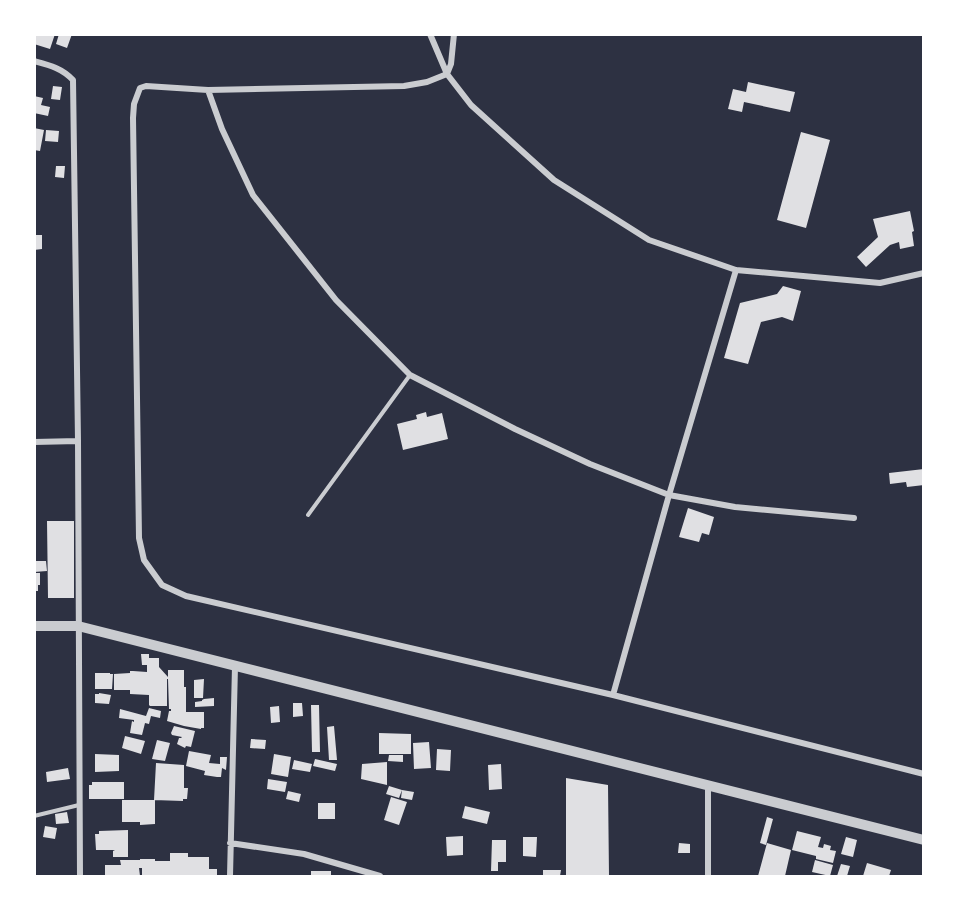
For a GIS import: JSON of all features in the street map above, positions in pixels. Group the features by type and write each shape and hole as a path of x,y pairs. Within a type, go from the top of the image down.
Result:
{"street":[{"path":"430,34 447,74 471,105 554,180 649,240 736,270 880,283 924,273"},
{"path":"454,34 451,64 447,74 428,82 404,86 208,90 146,86 140,88 134,104 140,538 144,560 162,585 186,596 613,695 924,774"},
{"path":"34,61 60,69 73,80 78,441 80,876"},
{"path":"208,90 222,129 253,195 336,300 410,375 515,429 590,464 669,495 735,507 854,518"},
{"path":"613,695 669,495 736,270"},
{"path":"34,442 78,441"},
{"path":"34,626 78,626 924,840"},
{"path":"230,876 235,666"},
{"path":"708,786 708,876"},
{"path":"230,843 304,855 380,876"}],"lane":[{"path":"308,515 410,375"},
{"path":"34,816 79,805"}],"building":[{"path":"36,34 55,34 50,49 34,44"},
{"path":"59,34 72,34 67,48 56,44"},
{"path":"748,82 795,92 790,112 744,102 742,112 728,109 733,89 746,92"},
{"path":"53,86 62,87 60,100 51,99"},
{"path":"34,96 43,98 41,105 50,107 48,116 34,113"},
{"path":"34,128 44,130 40,151 34,150"},
{"path":"46,130 59,131 58,142 45,141"},
{"path":"801,132 830,140 806,228 777,220"},
{"path":"56,166 65,166 64,178 55,177"},
{"path":"910,211 914,246 900,249 899,242 890,245 866,267 857,257 878,237 873,219"},
{"path":"34,235 42,235 42,249 34,250"},
{"path":"783,286 801,291 793,321 782,317 761,322 748,364 724,358 740,303 777,294"},
{"path":"426,412 427,417 442,413 448,439 403,450 397,424 417,419 416,415"},
{"path":"924,469 924,485 907,487 906,482 890,484 889,473"},
{"path":"688,508 714,517 709,535 702,533 699,542 679,537"},
{"path":"47,521 74,521 74,598 48,598"},
{"path":"34,561 46,561 47,571 34,572"},
{"path":"34,573 40,573 38,591 34,591"},
{"path":"141,654 149,654 149,658 159,658 159,667 168,677 168,670 184,670 186,712 204,712 204,728 167,721 169,711 171,711 169,709 168,679 167,706 150,706 149,695 130,694 130,690 114,690 114,674 130,673 130,671 147,672 147,665 142,665"},
{"path":"95,673 113,674 112,689 95,689"},
{"path":"204,679 203,698 194,698 194,680"},
{"path":"95,694 111,695 109,704 95,703"},
{"path":"214,698 214,706 195,707 195,702"},
{"path":"293,703 302,703 303,716 293,717"},
{"path":"311,705 319,705 320,752 312,752"},
{"path":"279,706 280,722 271,723 270,707"},
{"path":"149,708 161,711 160,718 151,716 149,724 145,723 142,735 130,733 134,720 119,718 120,709 146,716"},
{"path":"174,726 195,731 191,747 186,746 185,748 177,744 179,738 182,737 172,735"},
{"path":"334,726 337,760 329,760 327,727"},
{"path":"379,733 411,734 411,754 379,754"},
{"path":"125,736 145,741 141,754 122,748"},
{"path":"251,739 266,740 265,749 250,748"},
{"path":"157,740 170,743 165,761 152,759"},
{"path":"429,742 431,768 414,769 413,743"},
{"path":"437,749 451,750 450,771 436,770"},
{"path":"189,751 211,755 209,763 220,764 220,757 227,757 226,770 222,768 221,777 217,777 204,775 205,771 186,766"},
{"path":"95,754 119,755 119,771 95,772"},
{"path":"274,754 291,757 288,777 271,774"},
{"path":"389,755 403,755 403,762 388,761"},
{"path":"315,759 337,764 335,771 313,766"},
{"path":"294,760 312,764 310,772 292,769"},
{"path":"387,762 387,785 361,779 362,764"},
{"path":"156,763 184,765 184,788 188,788 187,799 183,801 154,800"},
{"path":"501,764 502,789 489,790 488,765"},
{"path":"68,768 70,779 47,782 46,772"},
{"path":"566,778 608,785 609,876 566,876"},
{"path":"268,779 287,782 285,792 267,789"},
{"path":"92,782 124,782 124,799 89,799 89,785 92,785"},
{"path":"389,786 402,790 399,798 386,794"},
{"path":"402,790 414,792 412,800 401,798"},
{"path":"288,791 301,794 299,802 286,799"},
{"path":"391,797 407,802 399,825 384,820"},
{"path":"122,800 155,800 155,824 140,825 140,822 122,822"},
{"path":"318,803 335,803 335,819 318,819"},
{"path":"465,806 490,812 487,824 462,818"},
{"path":"67,812 69,823 56,824 55,814"},
{"path":"767,817 773,819 766,845 760,843"},
{"path":"45,826 57,828 55,839 43,837"},
{"path":"128,830 128,857 113,857 115,850 96,850 95,834 99,834 99,831"},
{"path":"797,831 821,837 818,847 823,848 824,844 831,846 830,850 836,851 833,863 792,850"},
{"path":"463,836 463,855 447,856 446,837"},
{"path":"523,837 537,837 536,857 523,856"},
{"path":"846,837 857,840 853,857 841,854"},
{"path":"492,840 506,840 506,862 498,862 498,871 491,871"},
{"path":"679,843 690,844 690,853 678,853"},
{"path":"767,843 791,850 785,876 758,876"},
{"path":"170,853 188,853 188,857 209,857 209,869 217,869 217,876 142,876 142,868 139,868 140,876 105,876 105,865 121,865 120,860 170,861"},
{"path":"815,860 833,865 830,876 812,872"},
{"path":"867,863 891,870 889,876 863,876"},
{"path":"841,864 850,866 847,876 837,876"},
{"path":"543,870 561,870 560,876 543,876"},
{"path":"311,871 331,871 331,876 311,876"}]}
